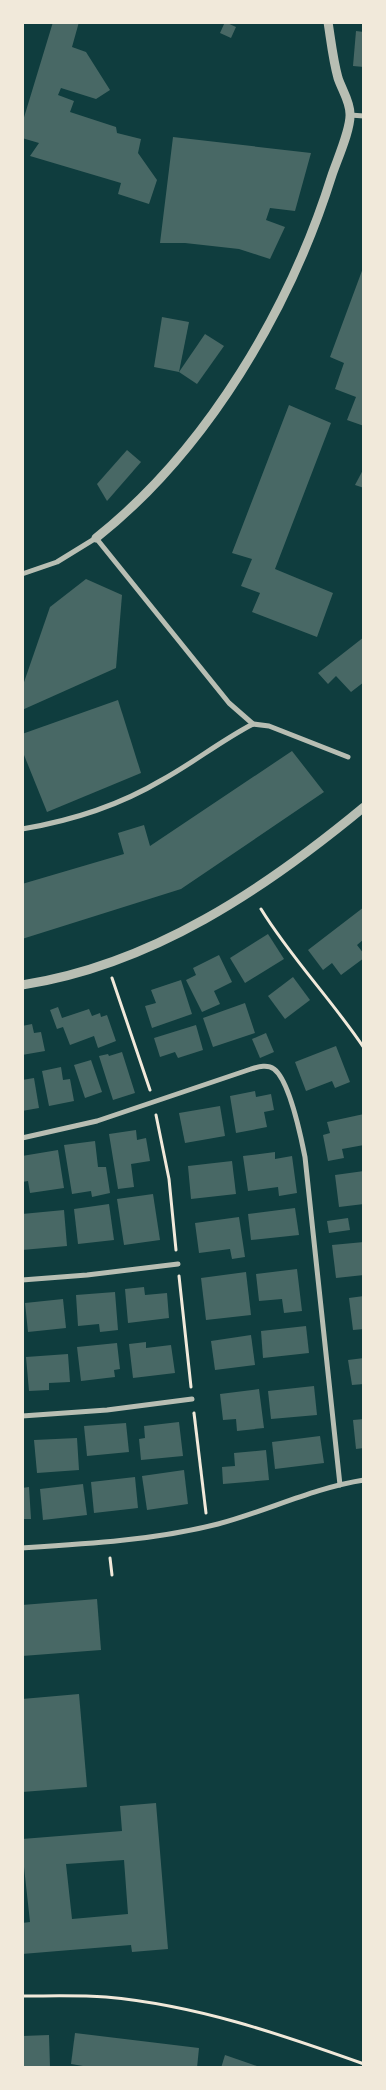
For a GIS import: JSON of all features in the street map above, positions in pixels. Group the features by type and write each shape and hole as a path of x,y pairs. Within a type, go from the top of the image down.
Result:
{"street":[{"path":"22,574 57,562 96,538 127,513 169,469 208,419 252,354 284,296 309,240 328,188 350,115 348,102 337,76 328,22"},
{"path":"350,115 364,116"},
{"path":"96,538 229,703 253,724 269,726 348,757"},
{"path":"22,829 74,817 120,800 160,782 253,724"},
{"path":"22,985 106,965 144,950 219,912 280,873 364,807"},
{"path":"22,1138 76,1128 153,1101 261,1067 275,1070 284,1086 299,1127 305,1157 340,1485"},
{"path":"22,1280 87,1275 178,1264"},
{"path":"22,1416 107,1410 192,1399"},
{"path":"22,1548 107,1541 208,1526 340,1485 364,1480"}],"path":[{"path":"261,909 285,944 325,994 364,1048"},
{"path":"106,965 146,1074 165,1155 208,1526"},
{"path":"110,1558 112,1575"},
{"path":"22,1996 106,1997 202,2012 260,2028 364,2064"}],"building":[{"path":"53,22 79,22 72,47 86,52 110,90 96,99 61,88 58,95 74,101 70,112 116,127 117,133 141,139 138,153 157,180 149,204 118,194 121,183 30,156 39,143 22,138 22,124"},
{"path":"225,22 236,27 231,38 220,33"},
{"path":"356,31 364,32 364,67 353,66"},
{"path":"173,137 311,153 295,211 270,208 266,220 285,227 270,259 239,249 185,243 160,243"},
{"path":"363,268 364,426 347,420 356,397 335,389 344,363 330,357"},
{"path":"162,317 189,322 179,372 154,367"},
{"path":"205,334 224,346 197,384 179,372"},
{"path":"289,405 331,423 275,569 333,593 317,637 252,612 260,593 241,586 252,559 232,553"},
{"path":"127,450 141,462 107,501 97,484"},
{"path":"364,468 364,488 355,485"},
{"path":"86,579 122,595 116,668 22,710 22,688 50,607"},
{"path":"364,637 364,682 351,692 336,676 328,684 318,673"},
{"path":"118,700 141,773 47,812 22,750 22,734"},
{"path":"292,751 324,792 181,889 22,939 22,884 124,854 118,833 144,825 150,846"},
{"path":"364,907 364,939 357,945 364,954 364,958 341,975 332,963 323,970 308,950"},
{"path":"268,934 284,959 245,983 230,958"},
{"path":"219,955 232,982 214,991 220,1004 202,1012 186,980 196,975 193,968"},
{"path":"293,977 310,1000 285,1019 268,996"},
{"path":"181,980 192,1014 152,1028 145,1006 156,1003 151,990"},
{"path":"245,1003 255,1033 213,1047 203,1018"},
{"path":"58,1007 62,1018 89,1009 92,1016 100,1013 101,1017 107,1015 116,1041 98,1048 94,1036 70,1045 63,1027 57,1029 50,1010"},
{"path":"32,1024 34,1033 41,1032 45,1051 22,1055 22,1026"},
{"path":"196,1025 203,1050 178,1058 175,1052 160,1057 154,1038"},
{"path":"266,1033 274,1052 260,1058 252,1039"},
{"path":"336,1046 350,1082 335,1088 332,1081 306,1091 295,1062"},
{"path":"122,1052 135,1093 113,1100 99,1056 108,1054 109,1056"},
{"path":"91,1060 102,1092 85,1098 74,1065"},
{"path":"61,1067 63,1080 70,1079 74,1101 49,1106 42,1071"},
{"path":"34,1078 39,1108 22,1111 22,1080"},
{"path":"255,1091 256,1097 271,1094 274,1110 264,1112 267,1127 236,1133 230,1096"},
{"path":"220,1106 225,1136 185,1143 179,1113"},
{"path":"364,1114 364,1145 342,1149 344,1158 328,1161 323,1135 330,1133 327,1122"},
{"path":"136,1130 137,1140 146,1138 150,1161 131,1164 134,1187 118,1189 109,1134"},
{"path":"95,1141 98,1167 106,1167 110,1193 92,1197 91,1191 72,1194 64,1145"},
{"path":"58,1150 64,1188 30,1193 28,1181 22,1182 22,1156"},
{"path":"275,1152 275,1159 292,1156 297,1193 279,1196 278,1187 248,1191 243,1156"},
{"path":"232,1161 236,1194 191,1199 188,1166"},
{"path":"364,1171 364,1204 339,1207 335,1175"},
{"path":"153,1194 160,1240 124,1245 117,1199"},
{"path":"109,1204 114,1240 78,1244 74,1209"},
{"path":"295,1208 299,1235 251,1240 248,1214"},
{"path":"64,1210 67,1246 22,1250 22,1214"},
{"path":"239,1217 245,1257 232,1259 230,1249 199,1253 195,1223"},
{"path":"348,1218 350,1230 329,1233 327,1221"},
{"path":"364,1242 364,1275 336,1278 332,1245"},
{"path":"297,1269 302,1311 284,1313 282,1299 259,1301 256,1274"},
{"path":"246,1272 251,1315 206,1320 201,1278"},
{"path":"144,1287 145,1295 167,1293 169,1318 128,1323 125,1289"},
{"path":"115,1292 118,1330 100,1332 99,1324 78,1326 76,1295"},
{"path":"364,1296 364,1329 353,1330 349,1298"},
{"path":"63,1299 66,1328 28,1332 25,1303"},
{"path":"306,1326 309,1353 263,1358 261,1331"},
{"path":"251,1335 255,1365 215,1370 211,1341"},
{"path":"146,1342 146,1348 171,1345 175,1373 133,1378 129,1344"},
{"path":"117,1343 120,1369 114,1370 115,1377 81,1381 77,1347"},
{"path":"68,1354 70,1382 49,1383 49,1390 29,1391 26,1357"},
{"path":"364,1358 364,1384 352,1385 348,1360"},
{"path":"314,1386 317,1415 271,1419 268,1391"},
{"path":"259,1389 264,1428 237,1431 236,1419 223,1420 220,1394"},
{"path":"364,1419 364,1448 356,1449 353,1420"},
{"path":"179,1422 183,1456 141,1460 139,1439 145,1438 144,1426"},
{"path":"126,1423 129,1452 87,1456 84,1426"},
{"path":"320,1436 324,1463 275,1469 272,1442"},
{"path":"77,1438 79,1470 37,1473 34,1440"},
{"path":"266,1450 269,1480 223,1484 222,1467 235,1466 234,1453"},
{"path":"184,1470 188,1504 147,1510 142,1476"},
{"path":"135,1477 138,1508 94,1513 91,1482"},
{"path":"83,1484 87,1515 43,1520 40,1489"},
{"path":"29,1487 31,1519 22,1519 22,1488"},
{"path":"97,1599 101,1650 22,1656 22,1605"},
{"path":"79,1694 87,1787 22,1792 22,1699"},
{"path":"156,1803 168,1949 132,1952 131,1945 22,1954 22,1923 30,1922 24,1867 22,1867 22,1839 122,1831 120,1806","holes":["124,1860 128,1914 72,1919 66,1864"]},
{"path":"75,2033 199,2048 197,2068 95,2068 71,2064"},
{"path":"49,2035 50,2068 22,2068 22,2036"},
{"path":"225,2055 260,2067 221,2068"}]}
